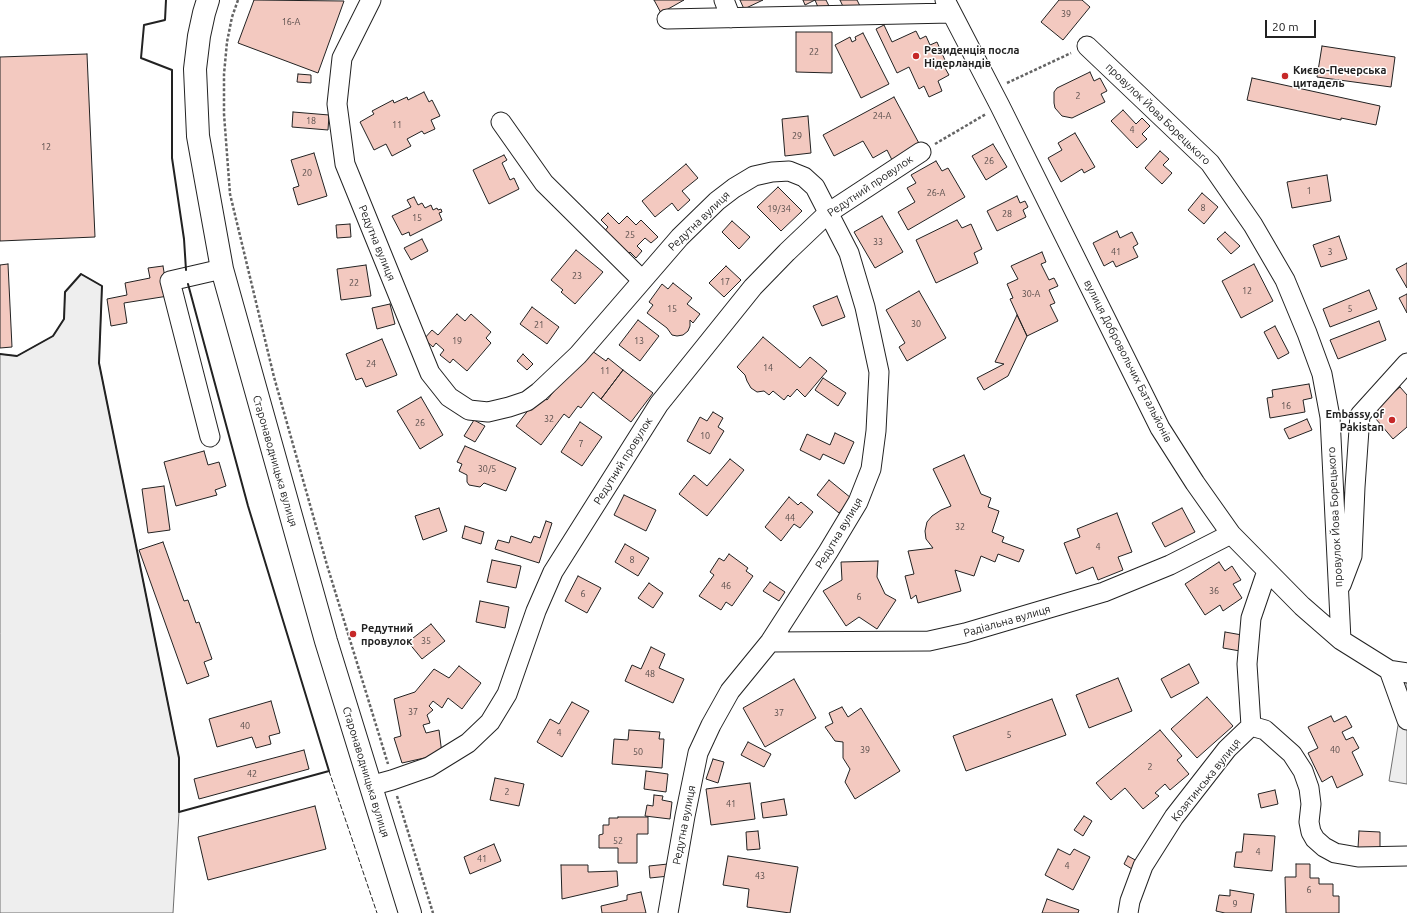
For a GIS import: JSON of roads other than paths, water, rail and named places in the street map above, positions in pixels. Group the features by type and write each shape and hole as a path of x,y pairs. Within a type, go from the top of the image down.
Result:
{"main road":[{"name":"Старонаводницька вулиця","path":"208,0 199,36 195,69 198,136 222,269 326,641 410,913"}],"street":[{"name":"Редутна вулиця","path":"371,0 342,58 337,104 345,164 430,373 449,397 469,410 488,412 509,407 526,401 540,392 578,355 680,238 717,201 734,188 754,176 772,172 789,171 804,177 815,187 849,253 865,307 879,372 876,431 871,468 858,502 828,552 770,642 730,691 711,725 698,753 668,913"},
{"path":"724,0 731,18"},
{"path":"667,19 731,18 948,7"},
{"name":"вулиця Добровольчих Батальйонів","path":"948,7 996,98 1160,428 1195,483 1231,534 1302,606 1341,640 1398,671"},
{"name":"провулок Йова Борецького","path":"1087,46 1210,163 1253,225 1285,280 1308,333 1322,374 1330,417 1341,640"},
{"path":"501,122 544,183 642,280"},
{"name":"Редутний провулок","path":"370,786 429,767 468,743 490,722 507,694 536,611 553,572 659,404 754,288 787,252 828,213 921,152"},
{"path":"210,437 170,281 222,269"},
{"path":"1339,590 1352,556 1360,416 1407,363"},
{"name":"Радіальна вулиця","path":"770,642 929,641 965,634 1104,592 1170,564 1231,534"},
{"path":"1267,571 1251,618 1247,664 1251,726 1265,730 1292,754 1304,771 1309,788 1311,804 1309,822 1311,832 1315,839 1324,847 1335,852 1358,857 1407,856"},
{"path":"1398,671 1407,720"},
{"name":"Козятинська вулиця","path":"1128,913 1130,901 1143,866 1174,817 1227,748 1251,726"}],"place":[{"name":"Резиденція посла Нідерландів","path":"916,56"},
{"name":"Києво-Печерська цитадель","path":"1285,76"},
{"name":"Embassy of Pakistan","path":"1392,420"},
{"name":"Редутний провулок","path":"353,634"}]}
